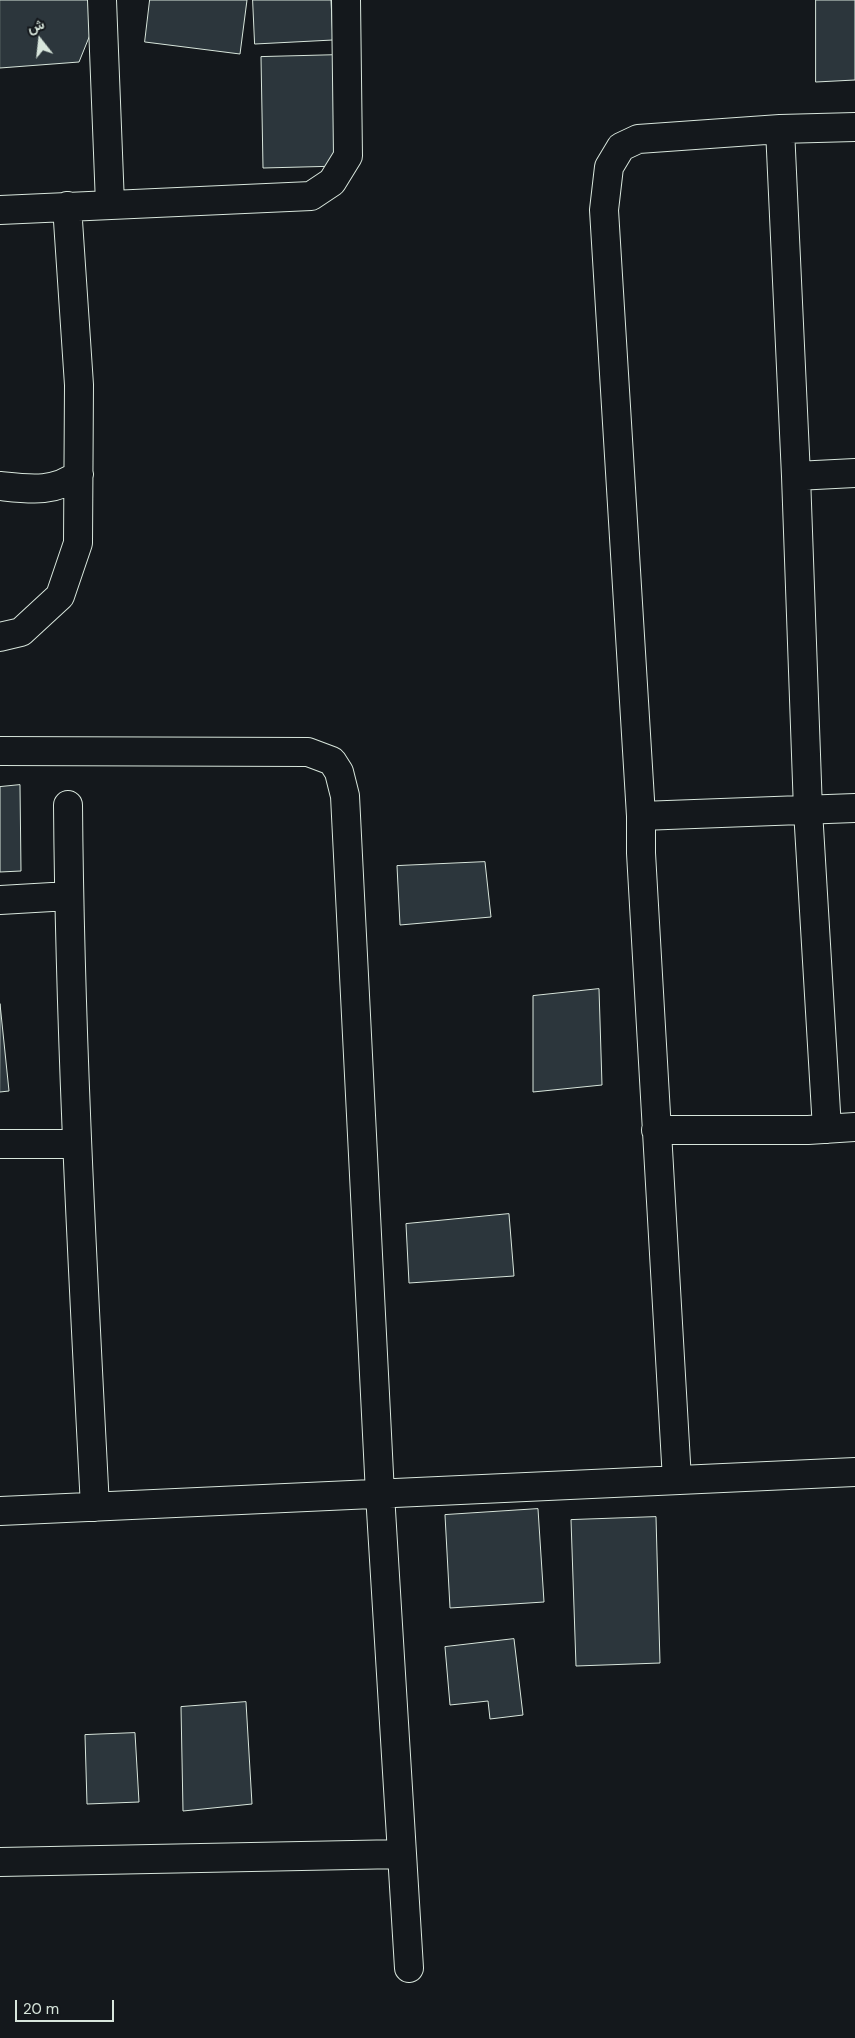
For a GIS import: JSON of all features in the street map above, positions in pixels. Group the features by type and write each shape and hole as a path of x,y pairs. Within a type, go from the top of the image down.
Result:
{"street":[{"path":"102,0 110,204"},
{"path":"0,210 311,196 332,182 348,156 346,0"},
{"path":"677,1480 656,1130 641,853 641,816 604,210 609,167 621,147 638,139 780,129 855,127"},
{"path":"780,129 796,476 808,810 827,1129"},
{"path":"0,638 21,632 60,596 78,543 79,385 67,206"},
{"path":"796,476 855,473"},
{"path":"0,486 48,489 69,482 79,474"},
{"path":"0,751 308,752 332,761 339,772 345,796 380,1494 409,1968"},
{"path":"68,805 76,1144 95,1507"},
{"path":"641,816 855,808"},
{"path":"0,900 69,896"},
{"path":"656,1130 855,1128"},
{"path":"0,1144 76,1144"},
{"path":"0,1511 855,1472"},
{"path":"0,1862 402,1854"}],"building":[{"path":"0,0 96,0 94,25 79,62 0,68"},
{"path":"150,0 247,0 240,54 145,42"},
{"path":"253,0 331,0 333,40 255,44"},
{"path":"816,0 855,0 855,80 816,82"},
{"path":"339,55 341,166 263,168 261,57"},
{"path":"20,785 21,871 0,872 0,787"},
{"path":"485,862 491,917 400,925 397,866"},
{"path":"599,989 602,1085 533,1092 533,996"},
{"path":"0,1004 9,1091 0,1092"},
{"path":"509,1214 514,1276 409,1283 406,1224"},
{"path":"538,1509 544,1602 450,1608 445,1515"},
{"path":"656,1517 660,1663 576,1666 571,1520"},
{"path":"514,1639 523,1715 490,1719 488,1701 450,1705 445,1647"},
{"path":"246,1702 252,1804 183,1811 181,1707"},
{"path":"135,1733 139,1802 87,1804 85,1735"}]}
